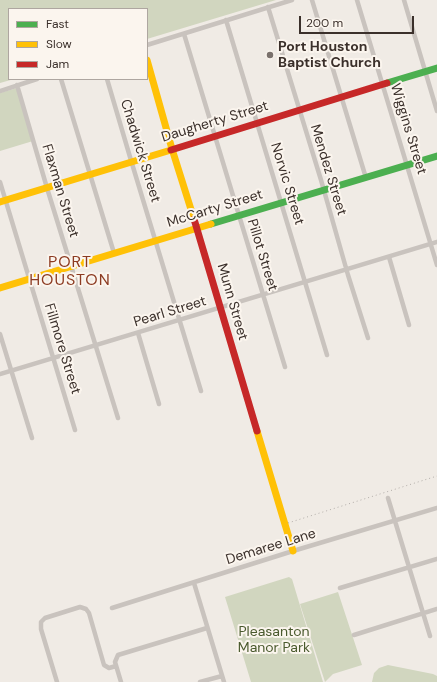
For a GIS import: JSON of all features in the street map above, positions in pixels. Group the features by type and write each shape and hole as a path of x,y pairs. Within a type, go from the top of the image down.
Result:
{"street":[{"path":"148,45 292,0"},
{"path":"312,0 340,97 366,178"},
{"name":"Wiggins Street","path":"357,0 437,264"},
{"path":"404,0 424,72 437,111"},
{"name":"Mendez Street","path":"268,7 346,270 368,338"},
{"name":"Norvic Street","path":"226,20 327,355"},
{"name":"Pillot Street","path":"184,34 285,367"},
{"name":"Munn Street","path":"148,64 172,149 293,551"},
{"name":"Daugherty Street","path":"3,201 437,68"},
{"path":"0,91 34,80"},
{"path":"61,80 114,253"},
{"name":"Chadwick Street","path":"107,80 201,390"},
{"name":"Flaxman Street","path":"17,85 118,418"},
{"name":"McCarty Street","path":"0,288 71,265 437,156"},
{"name":"Fillmore Street","path":"0,182 3,201 29,278 75,430"},
{"name":"Pearl Street","path":"0,374 437,242"},
{"path":"388,257 409,325"},
{"path":"138,333 159,404"},
{"path":"0,334 32,438"},
{"path":"388,498 430,636"},
{"name":"Demaree Lane","path":"112,608 293,551 437,508"},
{"path":"340,588 437,559"},
{"path":"194,583 224,682"},
{"path":"57,682 41,629 41,622 46,618 80,607 86,609 89,613 104,665 109,668 116,666"},
{"path":"354,635 437,609"},
{"path":"121,682 115,660 118,655 207,628"},
{"path":"200,682 222,676"}],"green space":[{"path":"0,0 276,0 148,39 148,8 8,8 8,80 10,80 0,83"},
{"path":"17,88 33,141 0,151 0,93"},
{"name":"Pleasanton Manor Park","path":"289,577 292,579 323,682 251,682 225,597"},
{"path":"338,592 362,665 333,674 325,682 300,604"},
{"path":"388,665 433,674 437,676 437,682 372,682 374,673 379,668"}],"railway":[{"path":"288,523 437,476"}],"traffic: fast":[{"path":"387,83 437,68"},
{"path":"211,224 437,156"}],"traffic: slow":[{"path":"148,64 172,149 194,219"},
{"path":"0,202 171,150"},
{"path":"0,288 211,224"},
{"path":"257,431 293,551"}],"traffic: jam":[{"path":"171,150 387,83"},
{"path":"194,219 257,431"}],"place":[{"name":"Port Houston Baptist Church","path":"270,55"}],"district":[{"name":"PORT HOUSTON","path":"70,272"}]}
